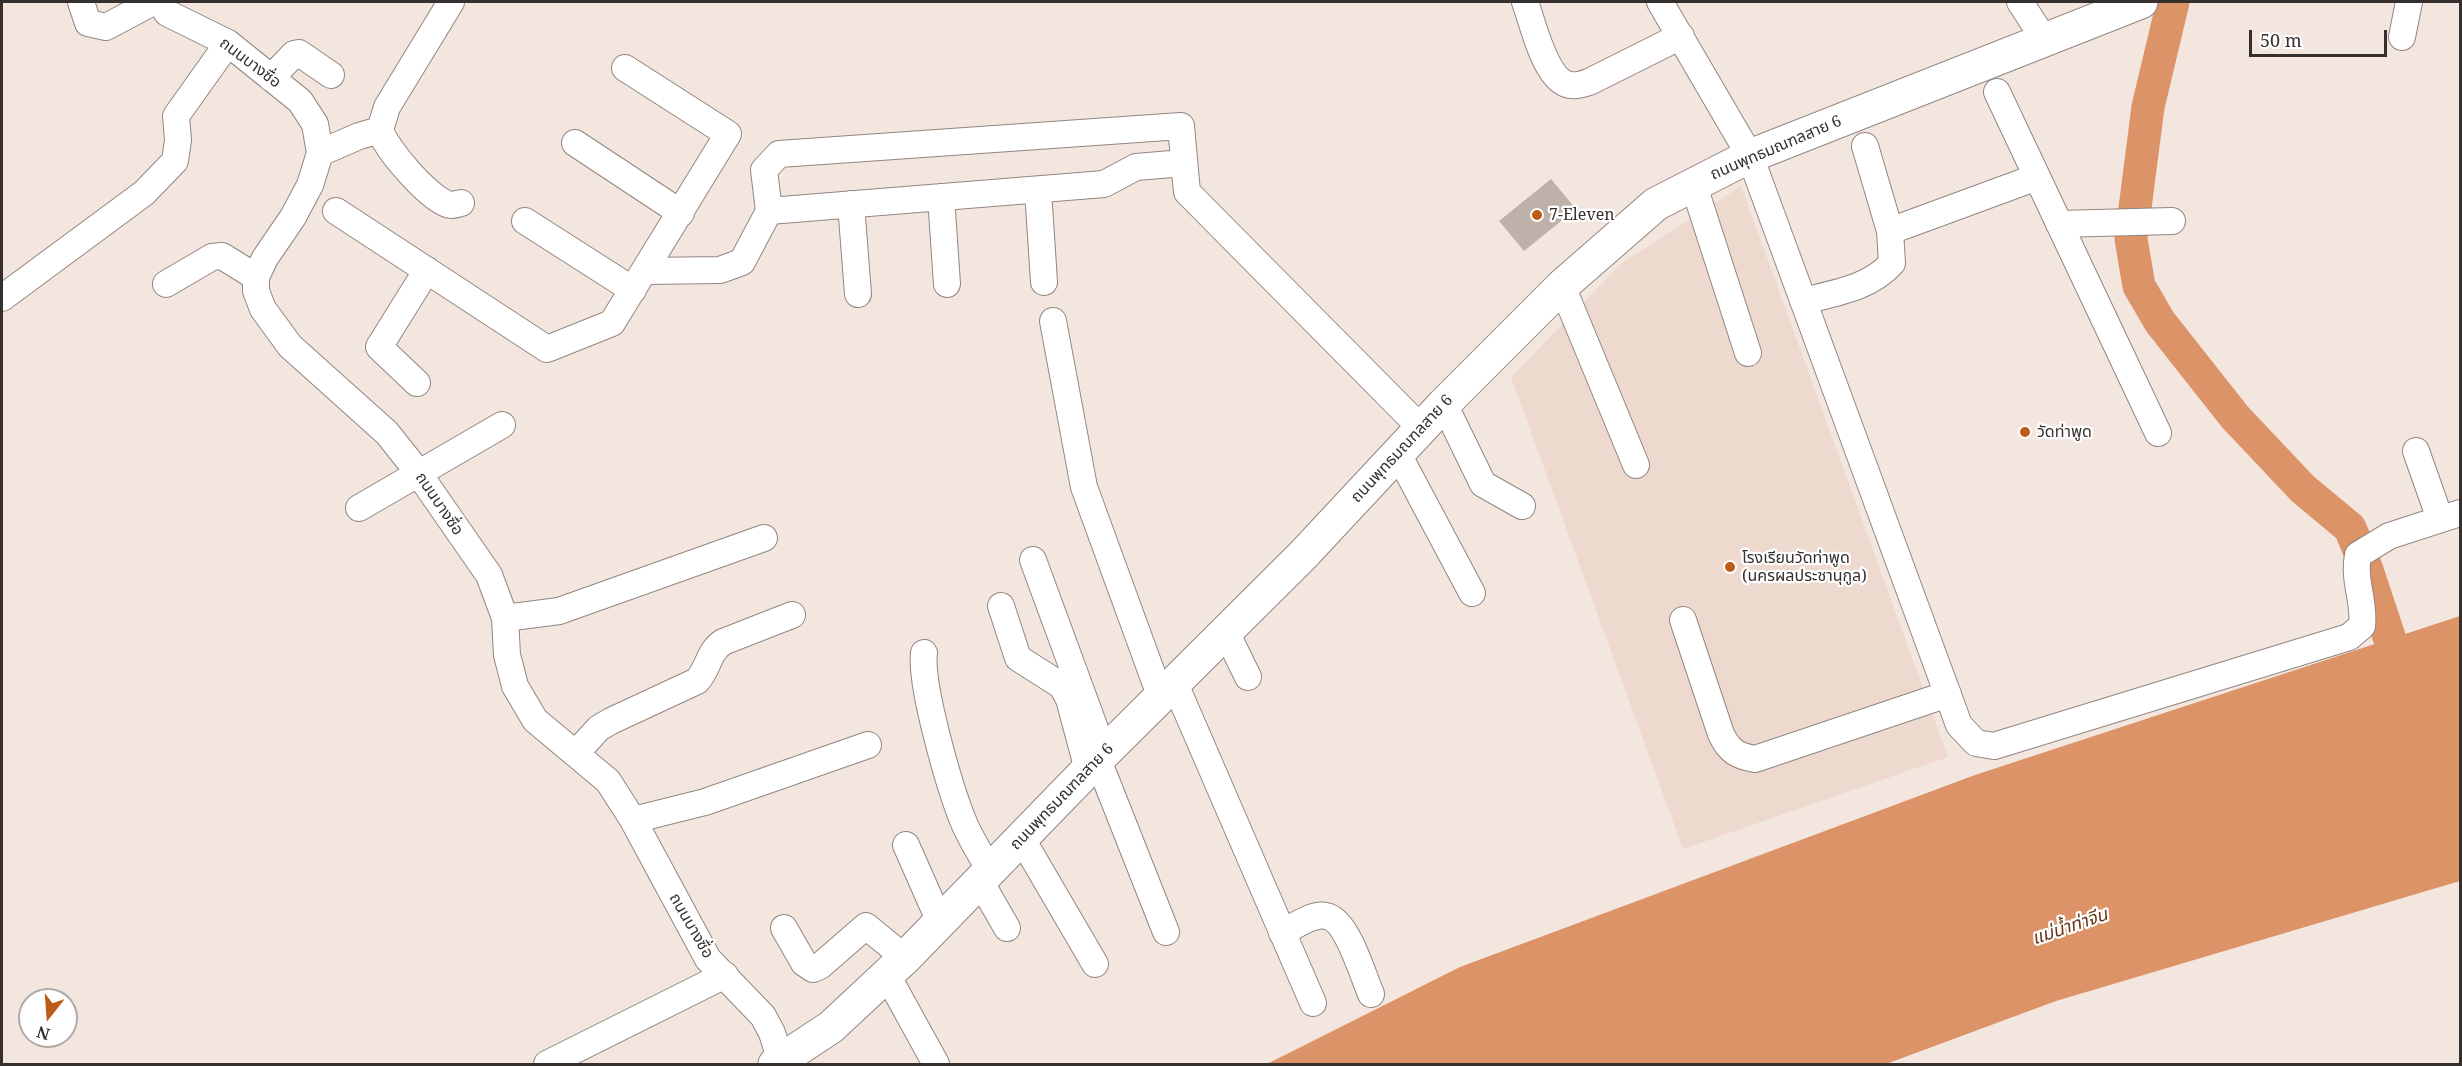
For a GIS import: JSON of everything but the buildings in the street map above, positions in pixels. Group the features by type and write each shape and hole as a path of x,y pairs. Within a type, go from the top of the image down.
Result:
{"main road":[{"name":"ถนนพุทธมณฑลสาย 6","path":"778,1063 831,1027 896,967 1303,555 1444,404 1562,286 1656,204 1693,183 1750,156 1861,133 1992,80 2044,39 2141,2"}],"street":[{"path":"81,2 88,23 106,27 153,2"},
{"name":"ถนนบางซื่อ","path":"160,2 167,13 281,67 315,124 324,151 294,217 265,258 256,277 256,291 273,327 290,346 387,434 424,471 489,575 505,618 507,655 515,686 535,720 608,781 633,820 708,959 763,1016 772,1033 778,1063"},
{"path":"324,151 369,133 451,2"},
{"path":"1660,2 1750,156 1959,724 1976,743 1994,746 2349,637 2362,626 2364,610 2356,584 2358,555 2389,536 2450,516 2416,451"},
{"path":"2020,2 2044,39"},
{"path":"2402,37 2409,2"},
{"path":"1522,3 1552,74 1562,83 1572,86 1589,82 1681,36"},
{"path":"2,298 144,193 165,174 175,161 178,149 176,116 228,43"},
{"path":"281,67 305,55 331,75"},
{"path":"336,211 548,349 612,323 640,281 728,134 625,68"},
{"path":"1992,80 2158,434"},
{"path":"525,221 640,281 720,270 742,262 769,211 764,170 779,154 1181,126 1187,192 1421,428"},
{"path":"369,133 390,150 413,178 451,205 461,203"},
{"path":"1803,301 1880,277 1892,263 1890,231 1861,133"},
{"path":"575,143 681,213"},
{"path":"769,211 1104,184 1136,167 1184,163"},
{"path":"1890,231 2037,177"},
{"path":"1693,183 1748,353"},
{"path":"1038,190 1044,282"},
{"path":"941,197 947,284"},
{"path":"850,204 858,294"},
{"path":"2059,224 2160,222"},
{"path":"166,284 212,257 222,256 256,277"},
{"path":"417,383 379,347 427,270"},
{"path":"1562,286 1636,465"},
{"path":"1053,321 1084,487 1168,691 1313,1003"},
{"path":"1444,404 1483,484 1522,506"},
{"path":"359,508 502,425"},
{"path":"1397,452 1472,592"},
{"path":"505,618 559,610 764,538"},
{"path":"1033,560 1097,761"},
{"path":"1001,606 1018,658 1062,686 1069,699 1097,761 1166,932"},
{"path":"576,753 599,728 610,721 697,681 704,674 713,648 792,615"},
{"path":"1683,620 1721,734 1726,746 1737,756 1755,759 1948,694"},
{"path":"1226,632 1248,677"},
{"path":"924,653 924,675 954,794 1007,928"},
{"path":"633,820 705,802 868,745"},
{"path":"1022,839 1095,964"},
{"path":"906,845 940,922"},
{"path":"1282,933 1317,916 1332,919 1345,931 1371,994"},
{"path":"784,928 804,963 813,969 820,966 866,926 896,967 936,1065"},
{"path":"547,1065 724,975"}],"shaded area":[{"name":"โรงเรียนวัดท่าพูด (นครผลประชานุกูล)","path":"1741,186 1948,757 1683,849 1511,377 1622,263"}],"water":[{"name":"แม่น้ำท่าจีน","path":"2460,616 2460,881 2056,1001 1886,1064 1267,1064 1460,967 1975,775"}],"waterway":[{"path":"2173,2 2148,107 2131,239 2139,286 2160,322 2235,417 2303,489 2350,528 2367,570 2404,682"}],"place":[{"name":"7-Eleven","path":"1537,215"},
{"name":"วัดท่าพูด","path":"2025,432"},
{"name":"โรงเรียนวัดท่าพูด (นครผลประชานุกูล)","path":"1730,567"}]}
